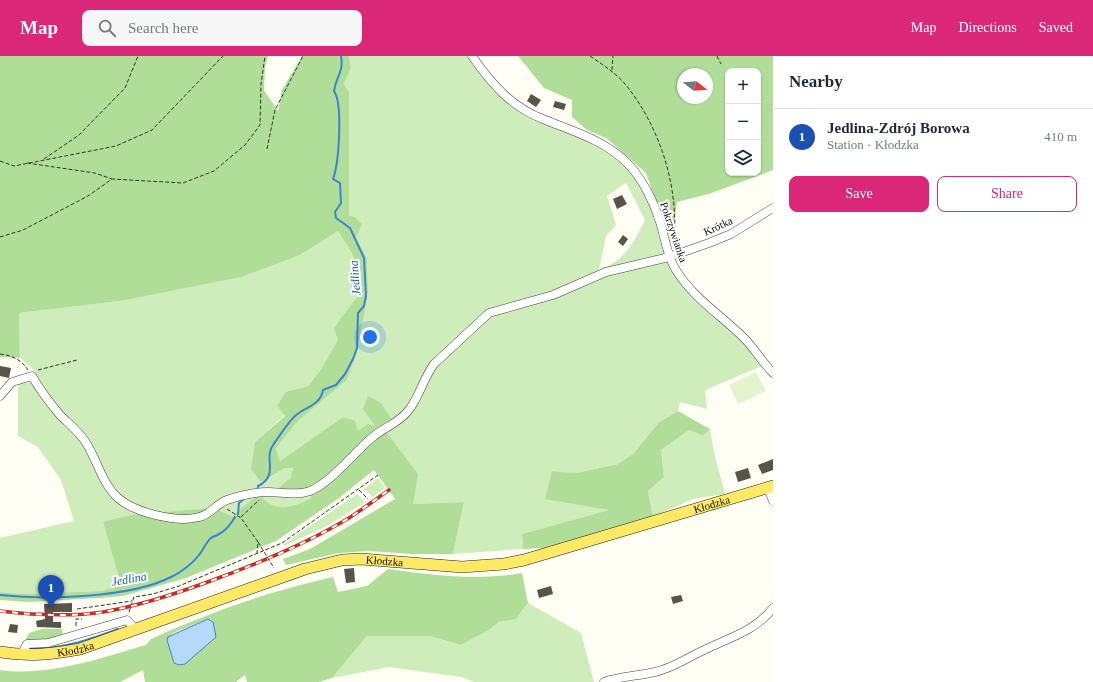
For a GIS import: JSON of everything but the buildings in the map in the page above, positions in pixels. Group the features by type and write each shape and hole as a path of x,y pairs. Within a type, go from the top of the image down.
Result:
{"main road":[{"name":"Kłodzka","path":"0,652 21,655 48,655 80,649 322,564 342,560 361,559 454,567 504,564 524,560 770,487"}],"street":[{"name":"Pokrzywianka","path":"472,56 486,77 500,92 518,106 542,119 568,128 594,140 617,154 628,164 639,177 652,202 660,220 669,257 684,283 743,338 773,373"},
{"name":"Krótka","path":"30,374 46,398 84,440 94,455 109,486 118,498 130,505 158,515 172,518 198,517 209,512 219,504 245,496 268,492 287,494 310,491 325,481 374,436 403,418 414,403 425,378 434,364 489,313 553,295 606,272 669,257 730,234 773,208"},
{"path":"0,396 12,382 30,374"},
{"path":"770,487 773,501"},
{"path":"604,682 625,676 646,674 670,668 700,652 738,635 755,624 773,608"},
{"path":"21,655 28,644 48,643 127,620 136,630"}],"path":[{"path":"44,159 79,135 126,88 138,56"},
{"path":"0,161 14,166 116,146 152,130 223,56"},
{"path":"26,163 95,173 112,179 183,183 214,171 245,145 260,125 261,84 265,56"},
{"path":"267,150 275,110 303,56"},
{"path":"590,56 611,71 626,85 646,117 660,144 668,169 675,220 673,250 669,257"},
{"path":"611,71 613,56"},
{"path":"717,56 721,64"},
{"path":"0,236 23,230 88,196 112,179"},
{"path":"0,354 10,355 25,366 30,374 77,360"},
{"path":"127,620 134,597 153,594 179,586 282,543 378,475"},
{"path":"359,489 368,499"},
{"path":"241,518 268,492"},
{"path":"219,504 241,518 274,568"},
{"path":"256,554 258,542"},
{"path":"77,609 133,601"},
{"path":"75,624 76,619 82,618"}],"green space":[{"path":"0,56 268,56 265,68 264,90 278,111 282,90 302,56 349,56 351,68 344,84 349,92 349,216 355,217 362,224 356,237 367,258 368,292 358,350 347,380 298,421 276,448 280,461 343,417 355,421 358,431 368,424 375,426 363,409 368,396 381,403 397,427 387,433 418,474 413,504 464,502 453,554 413,554 368,551 339,553 286,565 283,559 310,549 395,499 374,470 339,498 276,541 186,578 123,596 28,602 0,600 0,592 21,594 102,591 121,585 103,522 131,515 213,508 232,516 259,494 265,500 277,507 298,504 312,497 301,493 275,491 290,478 293,468 285,468 261,482 251,469 255,442 285,416 277,406 285,392 308,386 321,369 338,340 334,329 362,291 353,255 338,231 300,255 241,277 120,301 19,313 20,358 0,357"},
{"path":"349,56 470,56 499,93 593,141 625,164 637,178 651,203 673,270 742,339 762,366 705,390 707,409 680,402 678,411 659,422 634,453 618,464 576,473 552,471 610,510 522,534 523,549 453,554 464,502 413,504 387,433 397,427 376,426 358,431 343,417 280,461 276,448 298,421 347,380 358,350 368,292 367,258 356,237 349,216 349,92 344,84 351,68","holes":["626,183 645,220 627,251 615,262 599,270 606,236 616,225 607,196"]},
{"path":"518,56 773,56 773,170 761,174 761,68 725,68 725,176 757,176 709,194 677,202 671,244 646,173 606,138 587,130 572,117 572,100 544,88"},
{"path":"338,231 353,255 363,291 343,315 338,340 321,369 308,386 285,392 277,406 285,415 255,442 261,482 285,468 293,468 290,478 275,491 301,493 312,496 298,504 284,508 271,505 259,495 232,516 213,508 103,522 121,585 103,591 21,594 0,592 0,538 74,521 61,480 38,447 18,436 18,384 38,381 34,370 20,358 19,313 120,301 300,255"},
{"path":"756,372 766,391 738,404 729,385"},
{"path":"678,411 710,429 703,436 689,430 661,450 664,477 648,491 653,517 546,548 523,549 522,534 609,510 545,499 552,471 576,473 618,464 634,453 659,422"},
{"path":"710,429 714,452 725,494 693,499 653,517 648,491 664,477 661,450 689,430 703,436"},
{"path":"378,478 385,488 373,497 364,489"},
{"path":"357,494 365,502 327,526 284,546 284,544"},
{"path":"388,569 438,575 472,577 488,577 522,573 528,603 516,619 499,622 489,630 461,645 430,636 367,636 332,678 319,682 247,682 245,675 236,682 145,682 143,670 120,682 0,682 0,670 36,671 55,669 111,655 146,645 151,639 218,611 286,589 333,577 338,592 367,586","holes":["208,619 212,620 174,663 167,640 173,633"]},
{"path":"528,603 581,633 594,682 474,682 461,677 389,667 332,678 367,636 430,636 461,645 489,630 499,622 516,619"},
{"path":"42,629 62,629 63,635 48,640 25,641 29,633"}],"water":[{"path":"208,619 213,622 216,637 185,664 179,665 174,663 167,640 168,637"}],"waterway":[{"name":"Jedlina","path":"258,490 258,486 265,482 270,472 270,450 273,445 295,416 316,403 323,390 336,385 345,374 357,348 358,313 364,306 366,296 364,258 350,228 336,218 335,212 341,203 340,183 333,179 337,160 339,134 337,98 334,91 341,70 341,56"},
{"name":"Jedlina","path":"238,514 239,503 244,499"},
{"name":"Jedlina","path":"0,595 19,597 87,596 111,593 154,584 175,575 190,564 199,555 210,539 227,529 235,517"},
{"path":"30,648 64,646 118,629"}],"railway":[{"path":"0,611 52,615 90,614 129,607 167,596 242,569 297,546 349,518 389,490"}],"place":[{"name":"Jedlina-Zdrój Borowa","path":"51,608"}]}
